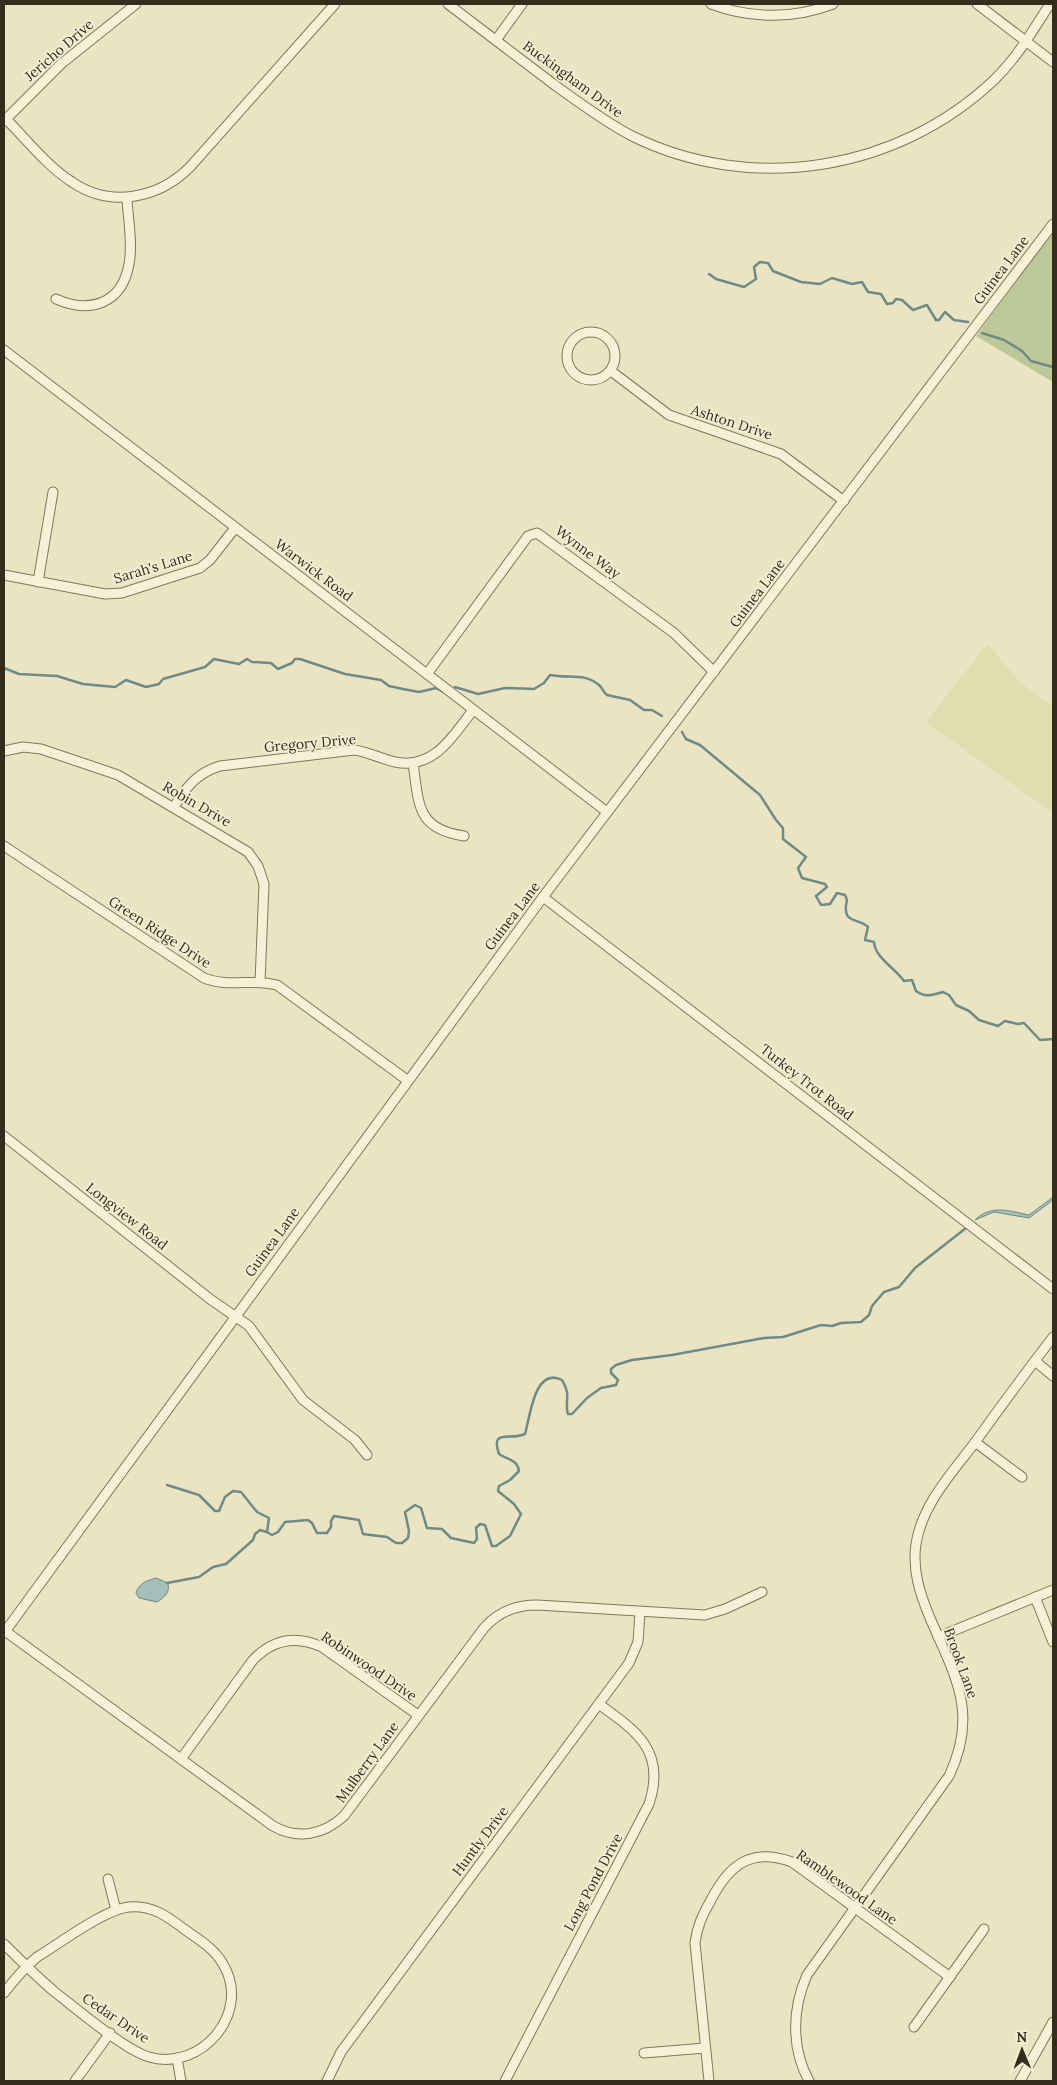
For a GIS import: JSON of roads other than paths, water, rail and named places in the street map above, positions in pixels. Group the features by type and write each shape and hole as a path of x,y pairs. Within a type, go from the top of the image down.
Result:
{"street":[{"name":"Jericho Drive","path":"5,120 61,64 136,4"},
{"path":"5,120 70,181 93,193 127,198 154,192 183,174 335,4"},
{"name":"Buckingham Drive","path":"448,4 598,116 633,136 674,153 705,162 772,169 834,164 871,153 919,134 971,100 1004,69 1026,41 1050,4"},
{"path":"496,40 522,4"},
{"path":"711,4 735,11 770,15 798,13 833,4"},
{"path":"977,4 1053,62"},
{"path":"56,299 70,305 88,307 99,305 111,297 119,287 130,263 127,198"},
{"name":"Guinea Lane","path":"4,1632 543,897 1053,224"},
{"path":"587,332 599,332 606,337 614,345 616,354 615,363 611,371 600,379 592,381 575,375 570,368 566,354 572,340 587,332"},
{"name":"Warwick Road","path":"4,350 607,812"},
{"name":"Ashton Drive","path":"611,371 669,415 781,454 844,502"},
{"path":"38,582 53,492"},
{"name":"Sarah's Lane","path":"4,575 105,594 122,593 200,568 210,560 235,528"},
{"name":"Wynne Way","path":"427,674 528,536 537,533 674,634 714,672"},
{"path":"464,836 444,833 426,819 418,800 413,763 435,755 443,749 473,710"},
{"name":"Robin Drive","path":"4,751 23,746 41,749 118,775 248,852 258,866 264,890 260,982"},
{"name":"Gregory Drive","path":"174,808 194,779 202,773 220,766 354,750 372,753 397,762 413,763"},
{"name":"Green Ridge Drive","path":"4,846 204,978 225,984 260,982 277,985 407,1080"},
{"name":"Turkey Trot Road","path":"543,897 1053,1289"},
{"name":"Longview Road","path":"4,1136 255,1333 303,1400 355,1440 367,1455"},
{"name":"Brook Lane","path":"809,2081 802,2064 796,2032 799,1998 804,1982 815,1961 950,1776 957,1760 963,1736 963,1709 957,1682 918,1584 915,1567 919,1529 930,1504 1053,1337"},
{"path":"1035,1361 1053,1376"},
{"path":"975,1442 1022,1478"},
{"path":"938,1637 1053,1590"},
{"name":"Mulberry Lane","path":"4,1632 278,1829 296,1834 319,1832 336,1824 344,1816 484,1628 501,1613 514,1608 537,1605 705,1615 725,1609 762,1592"},
{"path":"1035,1597 1053,1642"},
{"name":"Huntly Drive","path":"327,2081 341,2052 600,1706 634,1655 639,1634 640,1612"},
{"name":"Robinwood Drive","path":"181,1759 253,1660 266,1648 283,1641 305,1640 322,1647 418,1715"},
{"name":"Long Pond Drive","path":"505,2081 649,1804 653,1791 654,1768 644,1742 633,1729 600,1706"},
{"name":"Ramblewood Lane","path":"709,2081 695,1943 696,1932 699,1922 721,1880 731,1870 747,1860 758,1857 781,1858 792,1862 950,1977"},
{"path":"108,1879 116,1910"},
{"name":"Cedar Drive","path":"4,1944 26,1966 56,1993 136,2051 147,2056 177,2058 204,2048 222,2028 231,2003 227,1972 210,1948 167,1916 157,1911 138,1907 116,1910 26,1966"},
{"path":"914,2026 984,1929"},
{"path":"4,1993 26,1966"},
{"path":"1020,2081 1053,2022"},
{"path":"75,2081 110,2033"},
{"path":"644,2053 705,2048"},
{"path":"177,2058 181,2081"}],"water":[{"path":"1053,1197 1053,1200 1029,1218 994,1212 975,1220 981,1215 994,1210 1029,1215"},
{"path":"156,1578 168,1583 168,1592 165,1596 157,1602 139,1598 136,1593 139,1587 146,1581"}],"waterway":[{"path":"709,274 716,279 744,287 756,279 754,267 760,262 768,263 773,271 801,282 820,284 832,278 852,284 862,282 868,292 881,294 887,304 893,303 896,299 902,300 913,310 927,305 936,320 939,320 945,312 954,320 968,322"},
{"path":"982,333 1004,340 1022,351 1031,361 1053,367"},
{"path":"4,668 19,674 57,676 83,684 115,687 126,680 146,687 159,684 163,679 205,667 214,659 239,664 247,659 252,662 271,663 278,669 292,663 295,659 300,659 345,674 381,680 389,686 419,692 436,688 447,694"},
{"path":"455,687 478,694 505,688 534,689 544,683 550,675 583,677 595,682 607,695 630,700 644,710 652,710 662,716"},
{"path":"682,732 686,739 700,745 760,795 783,828 783,839 806,857 798,868 802,878 825,884 827,887 816,896 821,905 830,904 837,893 845,895 848,917 868,927 865,940 874,942 875,948 882,958 904,981 912,980 916,991 926,995 943,992 949,995 956,1005 969,1011 979,1020 998,1026 1005,1021 1018,1024 1024,1023 1040,1040 1053,1039"},
{"path":"167,1485 199,1495 215,1511 219,1511 225,1497 233,1491 241,1492 257,1512 269,1518 267,1532 272,1535 278,1532 285,1522 308,1520 312,1523 317,1533 327,1533 334,1516 359,1520 363,1534 387,1537 396,1543 402,1543 408,1538 409,1531 405,1512 415,1505 421,1508 427,1528 442,1529 451,1538 474,1543 477,1539 476,1528 480,1524 485,1525 492,1546 496,1546 510,1536 521,1514 514,1504 498,1491 499,1486 510,1480 519,1471 514,1462 499,1454 497,1441 499,1438 525,1434 535,1396 545,1380 553,1378 562,1380 567,1390 568,1414 572,1414 587,1398 601,1388 616,1385 618,1380 611,1373 611,1369 616,1365 632,1360 672,1355 764,1338 783,1337 821,1325 832,1326 841,1323 861,1322 869,1315 872,1306 884,1292 899,1287 915,1268 966,1228"},
{"path":"167,1583 199,1577 213,1567 226,1564 253,1540 255,1534 260,1530 267,1532"}]}
